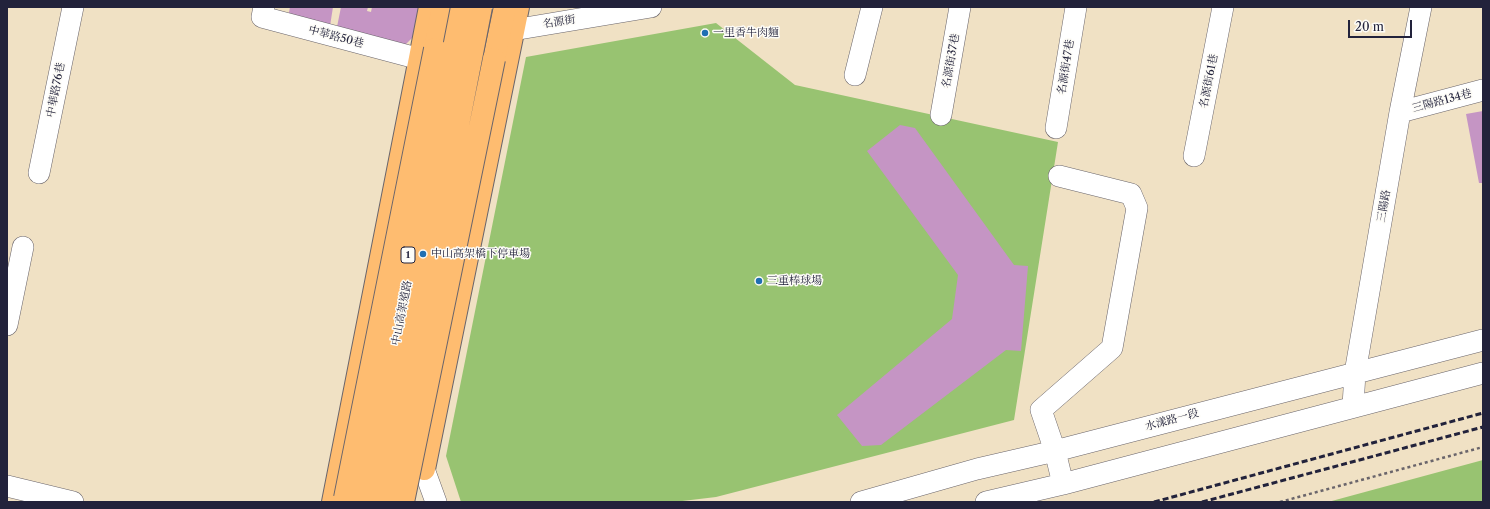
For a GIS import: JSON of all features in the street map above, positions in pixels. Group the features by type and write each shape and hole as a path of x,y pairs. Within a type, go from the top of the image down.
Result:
{"main road":[{"name":"1","path":"345,502 428,54 430,7"},
{"name":"1","path":"333,502 428,54 443,7"},
{"name":"1","path":"357,502 409,250 454,7"},
{"name":"中山高架道路","path":"365,502 462,7"},
{"name":"中山高架道路","path":"387,502 427,284 481,7"},
{"path":"395,502 497,7"},
{"path":"403,502 505,7"},
{"path":"424,469 518,7"}],"street":[{"name":"中華路76巷","path":"39,173 73,7"},
{"name":"中華路50巷","path":"264,7 262,17 428,54"},
{"name":"名源街","path":"513,30 652,7"},
{"path":"855,75 872,7"},
{"name":"名源街37巷","path":"941,114 960,7"},
{"name":"名源街47巷","path":"1056,128 1076,7"},
{"name":"名源街61巷","path":"1194,156 1223,7"},
{"name":"三陽路","path":"1353,406 1354,373 1420,7"},
{"name":"三陽路134巷","path":"1400,112 1483,90"},
{"path":"1059,176 1131,194 1137,208 1112,348 1041,410 1055,451 1063,484"},
{"path":"7,325 23,247"},
{"name":"水漾路一段","path":"861,502 977,469 1055,451 1483,340"},
{"path":"986,502 1063,484 1353,406 1483,373"},
{"path":"417,393 419,434 424,469 436,502"},
{"path":"7,486 73,502"}],"path":[{"path":"1280,502 1483,447"}],"green space":[{"name":"三重棒球場","path":"716,23 795,85 1058,142 1014,420 716,497 674,502 461,502 446,456 526,57"},
{"path":"1483,460 1483,502 1328,502"}],"building":[{"path":"290,7 333,7 330,26 288,18"},
{"path":"341,7 368,7 367,11 371,12 372,7 421,7 416,34 404,46 336,32"},
{"path":"1483,111 1483,183 1479,183 1466,114"},
{"path":"900,125 915,128 1014,265 1028,266 1021,351 1006,350 881,445 862,446 837,415 952,319 958,275 867,151"}],"railway":[{"path":"1154,502 1483,413"},
{"path":"1202,502 1483,427"}],"place":[{"name":"一里香牛肉麵","path":"705,33"},
{"name":"中山高架橋下停車場","path":"423,254"},
{"name":"三重棒球場","path":"759,281"}]}
